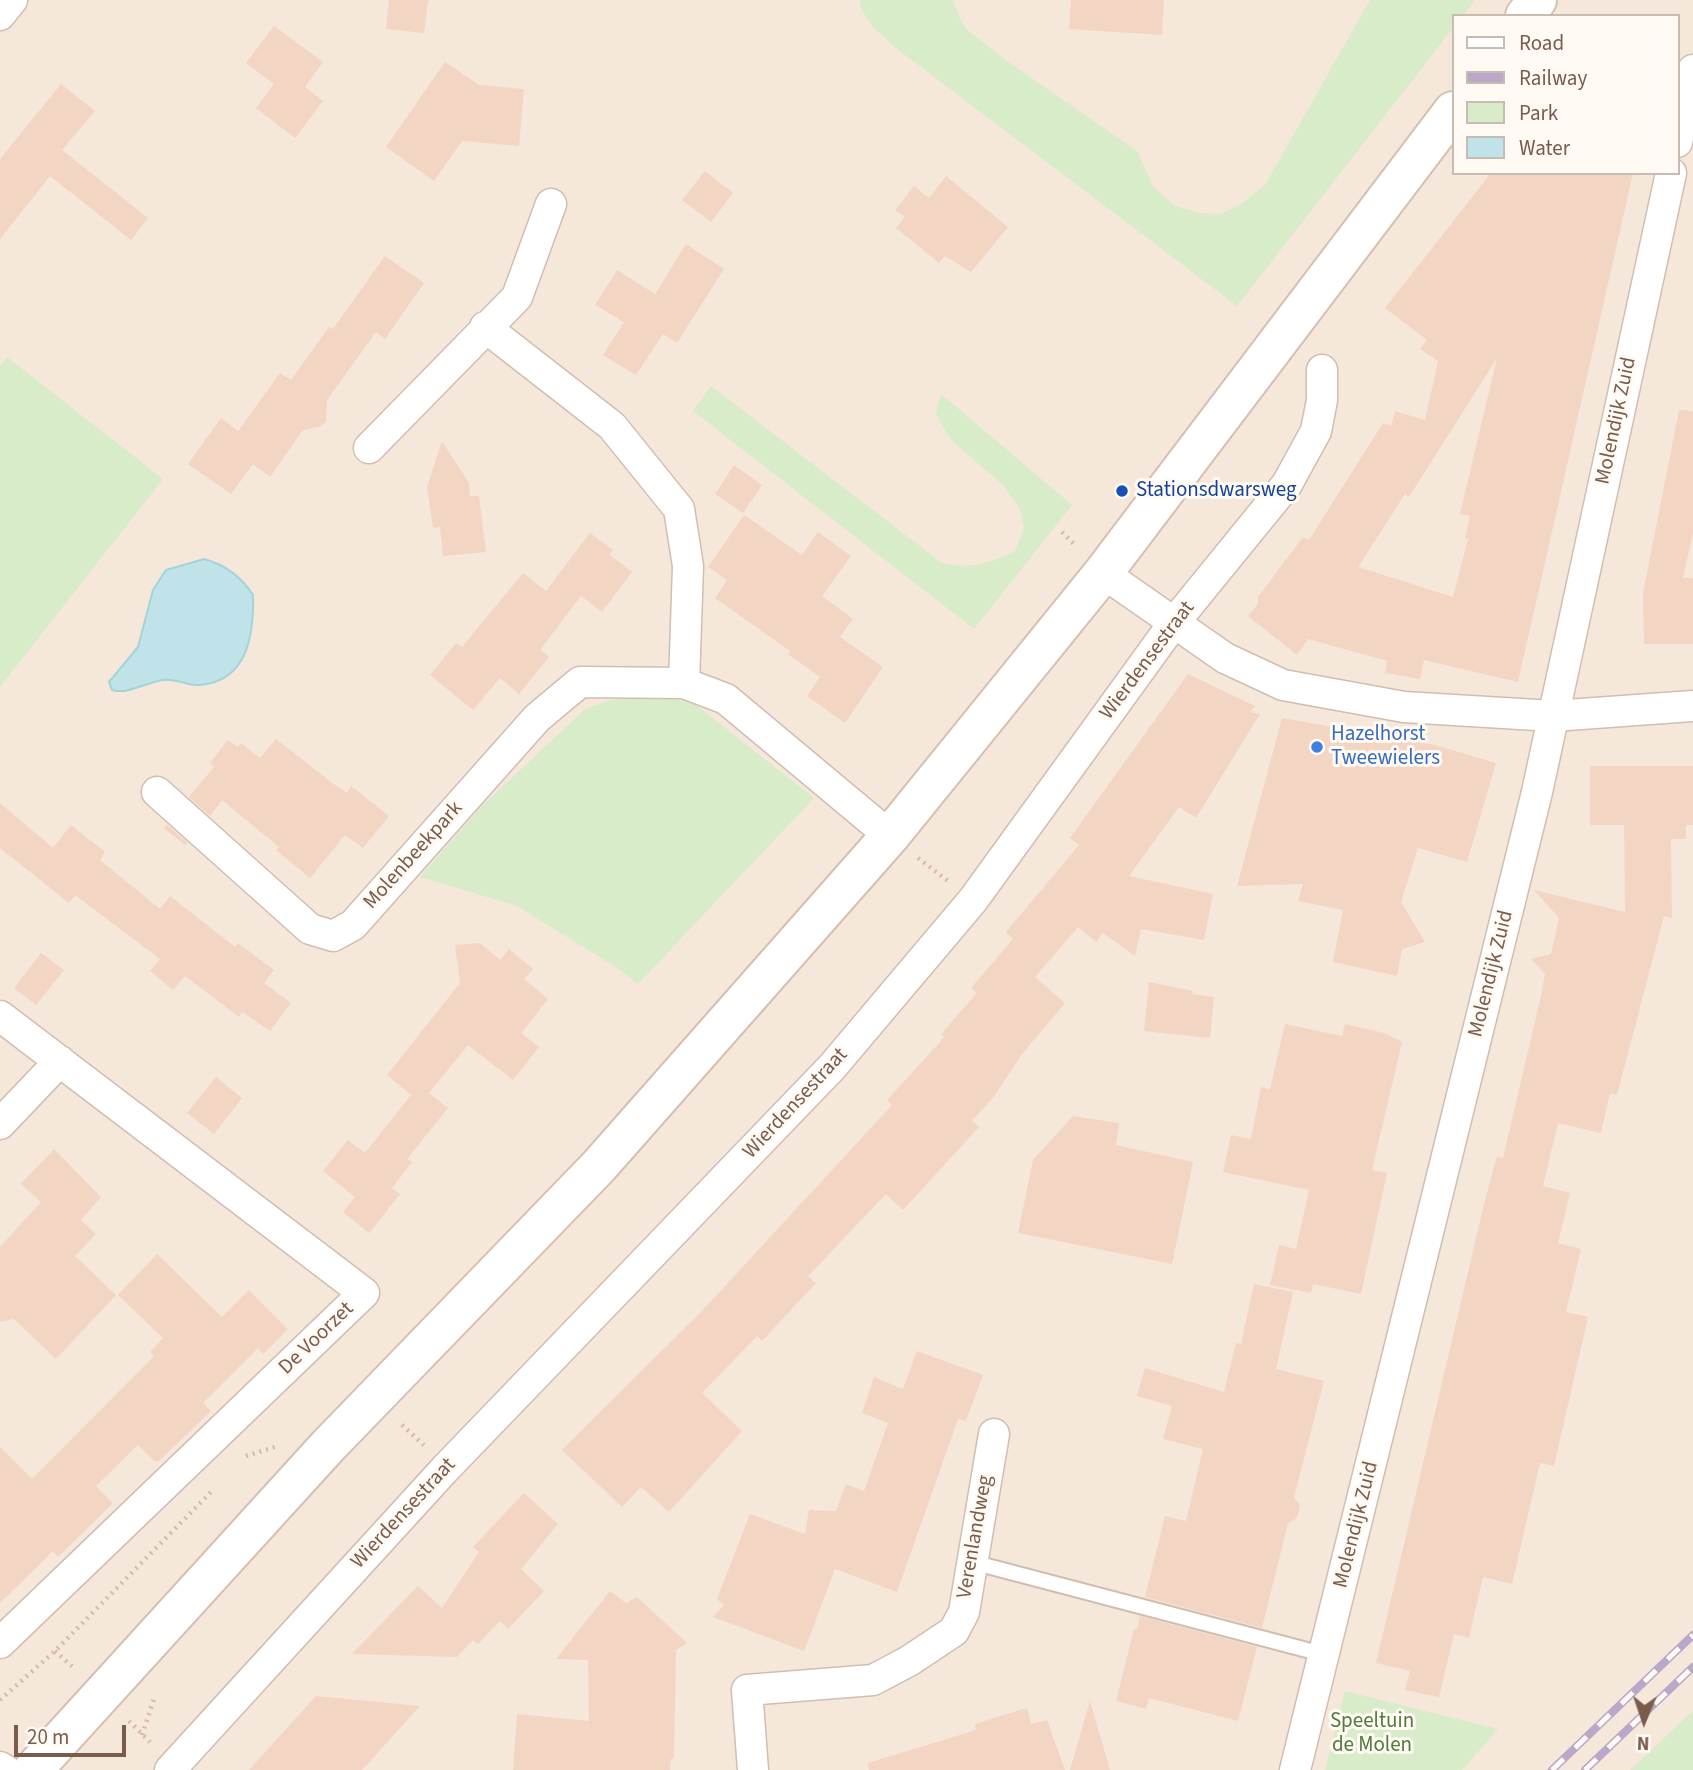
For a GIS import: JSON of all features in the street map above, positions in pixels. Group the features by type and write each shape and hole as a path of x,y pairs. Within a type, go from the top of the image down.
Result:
{"main road":[{"path":"33,1770 328,1446 599,1166 890,836 1104,573 1452,112"}],"street":[{"path":"0,15 12,0"},
{"path":"1679,133 1693,69"},
{"name":"Molendijk Zuid","path":"1295,1770 1326,1655 1553,716 1671,175"},
{"path":"369,448 517,297 551,204"},
{"path":"485,327 612,426 679,509 688,566 684,683"},
{"name":"Wierdensestraat","path":"170,1770 445,1469 832,1067 973,900 1173,624 1287,484 1316,431 1322,400 1322,370"},
{"path":"1104,573 1225,658 1283,685 1404,707 1553,716 1693,706"},
{"name":"Molenbeekpark","path":"157,792 310,929 333,936 353,925 537,718 580,682 684,683 726,699 890,836"},
{"name":"De Voorzet","path":"0,1016 364,1293 0,1643"},
{"path":"0,1124 60,1061"},
{"name":"Verenlandweg","path":"753,1770 747,1690 873,1680 909,1661 954,1630 964,1612 994,1434"},
{"path":"0,1767 5,1770"}],"lane":[{"path":"972,1562 1326,1655"}],"path":[{"path":"925,864 956,887"},
{"path":"398,1422 426,1447"},
{"path":"237,1466 246,1456 271,1447 328,1446"},
{"path":"0,1700 55,1651 218,1485"}],"shaded area":[{"path":"0,0 1693,0 1693,1770 0,1770"}],"green space":[{"path":"861,0 952,0 965,28 1007,61 1137,151 1153,186 1173,205 1199,213 1220,214 1241,204 1265,185 1370,0 1475,0 1464,14 1452,14 1452,29 1237,306 892,45 872,26 860,7"},
{"path":"7,357 163,479 0,687 0,366"},
{"path":"711,386 942,563 970,565 1006,555 1015,551 1024,528 1020,509 1004,486 951,440 936,414 941,394 1072,505 974,629 693,411"},
{"path":"639,696 669,697 696,705 814,798 638,984 622,971 517,906 420,877 480,808 584,710 606,701"},
{"name":"Speeltuin de Molen","path":"1345,1691 1498,1729 1462,1770 1325,1770"},
{"path":"1693,1711 1693,1770 1630,1770"}],"water":[{"path":"204,559 232,572 253,595 249,640 238,665 229,675 216,682 200,685 168,680 124,691 112,690 109,682 138,647 153,590 166,570"}],"building":[{"path":"389,0 428,0 424,33 386,29"},
{"path":"1071,0 1164,0 1162,35 1069,29"},
{"path":"274,26 323,62 305,87 323,101 295,138 256,108 274,84 246,63"},
{"path":"445,62 479,85 524,89 519,146 462,141 434,181 386,147"},
{"path":"61,84 95,111 62,150 148,218 131,240 50,176 0,239 0,159"},
{"path":"705,171 733,193 711,222 682,200"},
{"path":"1489,175 1633,175 1518,682 1424,660 1420,679 1385,673 1387,661 1308,639 1297,655 1248,616 1258,604 1258,597 1303,537 1309,540 1383,423 1391,426 1395,411 1425,420 1438,361 1420,349 1427,340 1385,308","holes":["1497,358 1460,514 1470,516 1465,539 1468,539 1453,597 1358,567 1405,494 1409,497"]},
{"path":"946,176 1008,227 971,272 945,256 939,263 896,228 905,217 895,210 914,186 929,198"},
{"path":"686,244 724,269 677,343 663,334 636,375 603,355 624,322 595,305 617,270 655,294"},
{"path":"385,256 424,283 385,339 376,332 327,400 326,422 319,427 303,430 270,477 253,464 231,494 188,464 221,418 238,431 280,373 291,380 329,327 333,329"},
{"path":"1679,410 1693,411 1693,533 1683,578 1693,578 1693,644 1644,644 1643,593"},
{"path":"442,441 469,483 470,496 479,496 486,552 443,556 440,527 433,528 427,487"},
{"path":"734,465 762,485 743,513 715,494"},
{"path":"744,515 802,555 818,532 851,556 822,596 853,619 840,637 883,667 845,723 807,696 820,677 788,654 790,651 715,598 727,580 708,567"},
{"path":"590,533 613,550 610,555 632,572 602,612 581,596 540,650 549,657 519,694 500,678 473,710 430,675 456,643 462,647 523,573 546,591"},
{"path":"1188,674 1255,706 1250,712 1260,714 1196,818 1179,807 1129,876 1213,894 1204,940 1141,929 1135,956 1103,933 1096,942 1078,927 1035,977 1065,1003 1022,1054 995,1095 972,1121 979,1127 903,1210 886,1194 808,1276 816,1283 762,1341 757,1336 702,1393 742,1431 669,1512 641,1487 622,1507 562,1450 702,1311 892,1105 887,1100 940,1042 944,1036 941,1034 977,993 971,988 1013,939 1006,932 1079,845 1070,838"},
{"path":"1282,718 1435,745 1496,763 1467,862 1418,848 1401,902 1425,942 1402,949 1397,976 1333,962 1343,910 1298,901 1303,884 1237,886"},
{"path":"276,739 347,793 351,786 389,816 363,848 345,835 310,878 276,850 279,847 222,800 210,816 189,797 214,767 210,763 228,740 238,747 241,743 260,758"},
{"path":"1590,766 1693,766 1693,825 1686,825 1686,839 1671,839 1672,918 1664,916 1617,1095 1610,1093 1601,1133 1558,1123 1543,1186 1570,1193 1558,1243 1581,1249 1566,1312 1588,1317 1554,1466 1540,1463 1512,1584 1483,1577 1469,1638 1454,1634 1439,1697 1405,1690 1410,1671 1376,1663 1484,1204 1497,1156 1503,1158 1541,996 1545,974 1531,959 1551,954 1559,918 1534,890 1625,912 1624,825 1590,825"},
{"path":"0,803 53,848 71,825 105,852 100,860 160,909 170,896 235,947 238,943 274,970 264,983 291,1003 270,1031 242,1012 239,1017 185,976 173,990 150,971 160,959 75,895 69,903 0,848"},
{"path":"167,825 187,842 185,845 164,828"},
{"path":"480,943 500,960 509,949 533,969 524,979 548,999 521,1033 539,1047 513,1080 468,1045 429,1093 448,1108 407,1159 412,1162 392,1188 400,1194 369,1233 343,1212 355,1197 323,1171 348,1140 365,1153 411,1095 387,1075 460,983 455,945"},
{"path":"41,953 64,970 36,1005 14,988"},
{"path":"1149,982 1214,997 1210,1038 1144,1031"},
{"path":"1285,1024 1342,1036 1345,1024 1384,1033 1402,1042 1372,1170 1387,1173 1361,1294 1313,1284 1311,1293 1270,1285 1279,1245 1296,1249 1309,1190 1223,1172 1231,1135 1251,1139 1261,1087 1270,1089"},
{"path":"216,1077 242,1098 214,1134 187,1113"},
{"path":"1073,1116 1119,1123 1116,1145 1193,1162 1172,1264 1018,1233 1033,1160"},
{"path":"54,1149 101,1197 81,1220 96,1234 75,1256 116,1295 56,1359 14,1319 0,1322 0,1247 41,1202 21,1184"},
{"path":"157,1254 222,1317 249,1290 288,1329 263,1354 258,1348 203,1403 211,1411 159,1461 154,1461 138,1445 96,1486 113,1503 58,1557 53,1551 0,1603 0,1447 32,1479 154,1356 150,1352 163,1338 118,1295"},
{"path":"1254,1284 1293,1292 1276,1369 1324,1381 1294,1497 1300,1506 1297,1518 1288,1523 1262,1628 1145,1597 1165,1516 1186,1521 1203,1449 1163,1439 1172,1406 1137,1396 1145,1368 1224,1392 1236,1343 1241,1344"},
{"path":"917,1351 983,1375 966,1421 958,1419 897,1592 835,1569 804,1651 713,1617 724,1605 717,1599 750,1514 805,1534 809,1510 836,1511 846,1484 864,1491 888,1423 862,1413 874,1377 903,1389"},
{"path":"524,1493 558,1524 521,1569 544,1591 508,1629 500,1621 478,1644 473,1640 457,1657 352,1654 418,1586 442,1608 479,1552 473,1547"},
{"path":"610,1591 626,1603 637,1597 687,1643 676,1650 674,1758 671,1759 670,1770 513,1770 517,1714 589,1721 588,1660 556,1659"},
{"path":"1140,1616 1257,1647 1238,1721 1149,1698 1146,1709 1116,1701 1134,1629 1137,1629"},
{"path":"316,1696 420,1706 362,1770 249,1770"},
{"path":"1090,1701 1110,1770 1070,1770"},
{"path":"1027,1708 1031,1724 1047,1720 1065,1770 869,1770 868,1763 976,1730 975,1724"}],"railway":[{"path":"1552,1770 1693,1635"},
{"path":"1585,1770 1693,1667"}],"place":[{"name":"Stationsdwarsweg","path":"1122,491"},
{"name":"Hazelhorst Tweewielers","path":"1317,747"}]}
